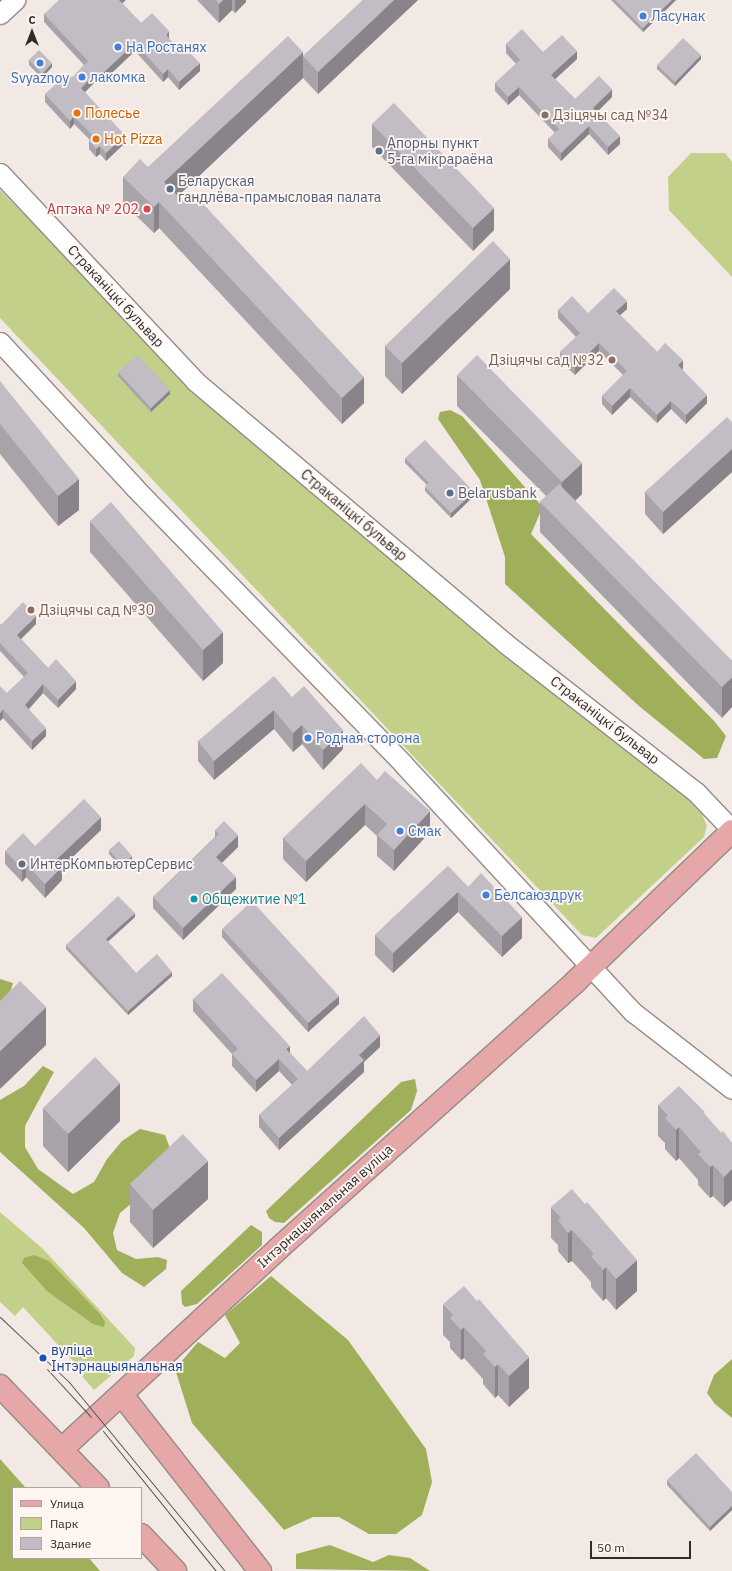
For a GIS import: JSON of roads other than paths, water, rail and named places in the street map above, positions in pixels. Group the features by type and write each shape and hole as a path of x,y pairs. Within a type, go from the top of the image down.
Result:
{"main road":[{"name":"Інтэрнацыянальная вуліца","path":"62,1449 280,1247 591,966 732,831"},
{"path":"0,1386 97,1487"},
{"path":"122,1395 260,1571"},
{"path":"142,1535 175,1571"}],"street":[{"path":"0,14 15,0"},
{"name":"Страканіцкі бульвар","path":"0,173 195,381 505,642 696,792 732,831"},
{"path":"0,342 135,488 287,643 633,1012 732,1089"}],"tram line":[{"path":"0,1317 69,1382 225,1571"},
{"path":"47,1369 91,1417"},
{"path":"103,1431 216,1571"}],"place":[{"name":"Ласунак","path":"643,16"},
{"name":"На Ростанях","path":"118,47"},
{"name":"Svyaznoy","path":"40,63"},
{"name":"лакомка","path":"82,77"},
{"name":"Полесье","path":"77,113"},
{"name":"Дзіцячы сад №34","path":"545,115"},
{"name":"Hot Pizza","path":"96,139"},
{"name":"Апорны пункт 5-га мікрараёна","path":"379,151"},
{"name":"Беларуская гандлёва-прамысловая палата","path":"170,189"},
{"name":"Аптэка № 202","path":"147,209"},
{"name":"Дзіцячы сад №32","path":"612,360"},
{"name":"Belarusbank","path":"450,493"},
{"name":"Дзіцячы сад №30","path":"31,610"},
{"name":"Родная сторона","path":"308,738"},
{"name":"Смак","path":"400,831"},
{"name":"ИнтерКомпьютерСервис","path":"22,864"},
{"name":"Белсаюздрук","path":"486,895"},
{"name":"Общежитие №1","path":"194,899"},
{"name":"вуліца Інтэрнацыянальная","path":"43,1358"}]}
